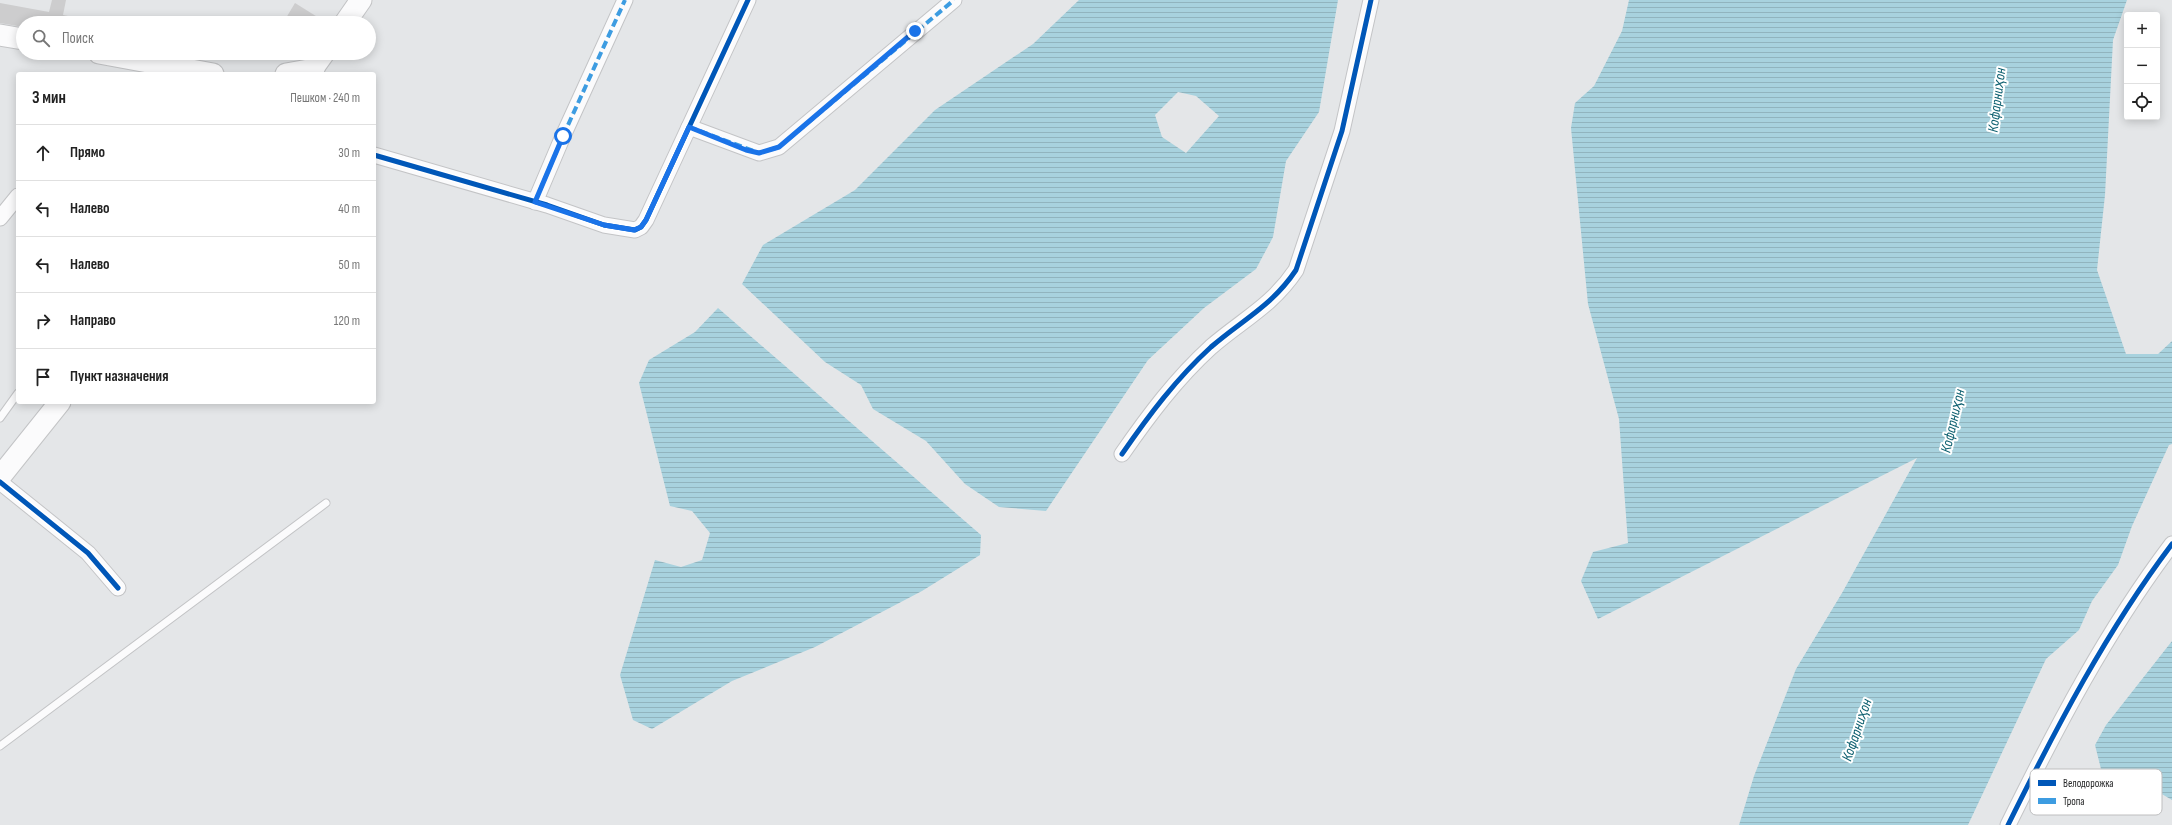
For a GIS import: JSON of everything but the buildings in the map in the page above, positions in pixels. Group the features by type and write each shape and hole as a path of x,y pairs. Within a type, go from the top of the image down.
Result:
{"main road":[{"path":"350,16 361,0"},
{"path":"0,35 16,38"},
{"path":"137,60 202,72"},
{"path":"293,72 316,65"},
{"path":"0,477 58,404"}],"street":[{"path":"535,202 563,136 625,0"},
{"path":"376,156 535,202 604,225 634,230 641,227 646,220 748,0"},
{"path":"689,127 746,150 759,153 779,147 954,0"},
{"path":"1122,454 1148,416 1181,376 1213,346 1243,324 1284,288 1296,270 1342,131 1371,0"},
{"path":"0,218 16,198"},
{"path":"0,482 88,553 118,588"},
{"path":"2035,769 2048,743 2140,587 2172,544"},
{"path":"2008,825 2030,780"}],"lane":[{"path":"0,418 16,396"},
{"path":"0,746 326,503"}],"water":[{"path":"1079,0 1338,0 1319,112 1286,161 1273,237 1256,269 1204,308 1148,360 1046,511 999,507 965,484 926,441 873,409 861,385 825,362 742,284 763,245 855,190 935,110 1033,44","holes":["1178,92 1196,96 1219,116 1186,153 1162,137 1155,115"]},
{"name":"Кофарниҳон","path":"1629,0 2127,0 2113,40 2105,195 2097,270 2126,354 2158,354 2172,341 2172,444 2169,445 2132,526 2118,565 2092,601 2079,630 2046,659 1968,825 1739,825 1754,776 1796,669 1842,593 1917,458 1598,619 1581,581 1593,552 1628,543 1619,419 1588,304 1571,128 1575,103 1594,86 1622,31"},
{"path":"718,308 981,535 980,555 922,591 815,647 732,681 652,729 633,720 620,675 655,560 681,567 702,560 710,533 692,511 670,506 639,383 649,360 695,332"},
{"path":"2172,641 2172,800 2162,794 2162,769 2101,769 2095,745 2106,725"}],"marked path":[{"path":"535,202 563,136 625,0"},
{"path":"689,127 759,153 779,147 954,0"}],"cycle path":[{"path":"376,156 547,205 604,225 635,230 641,227 646,220 748,0"},
{"path":"1122,454 1153,411 1198,359 1223,337 1267,303 1287,283 1296,270 1342,131 1371,0"},
{"path":"0,482 88,553 118,588"},
{"path":"2036,769 2104,645 2148,577 2172,544"},
{"path":"2008,825 2030,782"}],"route":[{"path":"563,136 535,202 604,225 634,230 641,227 646,220 689,127 746,150 759,153 779,147 915,31"}]}
